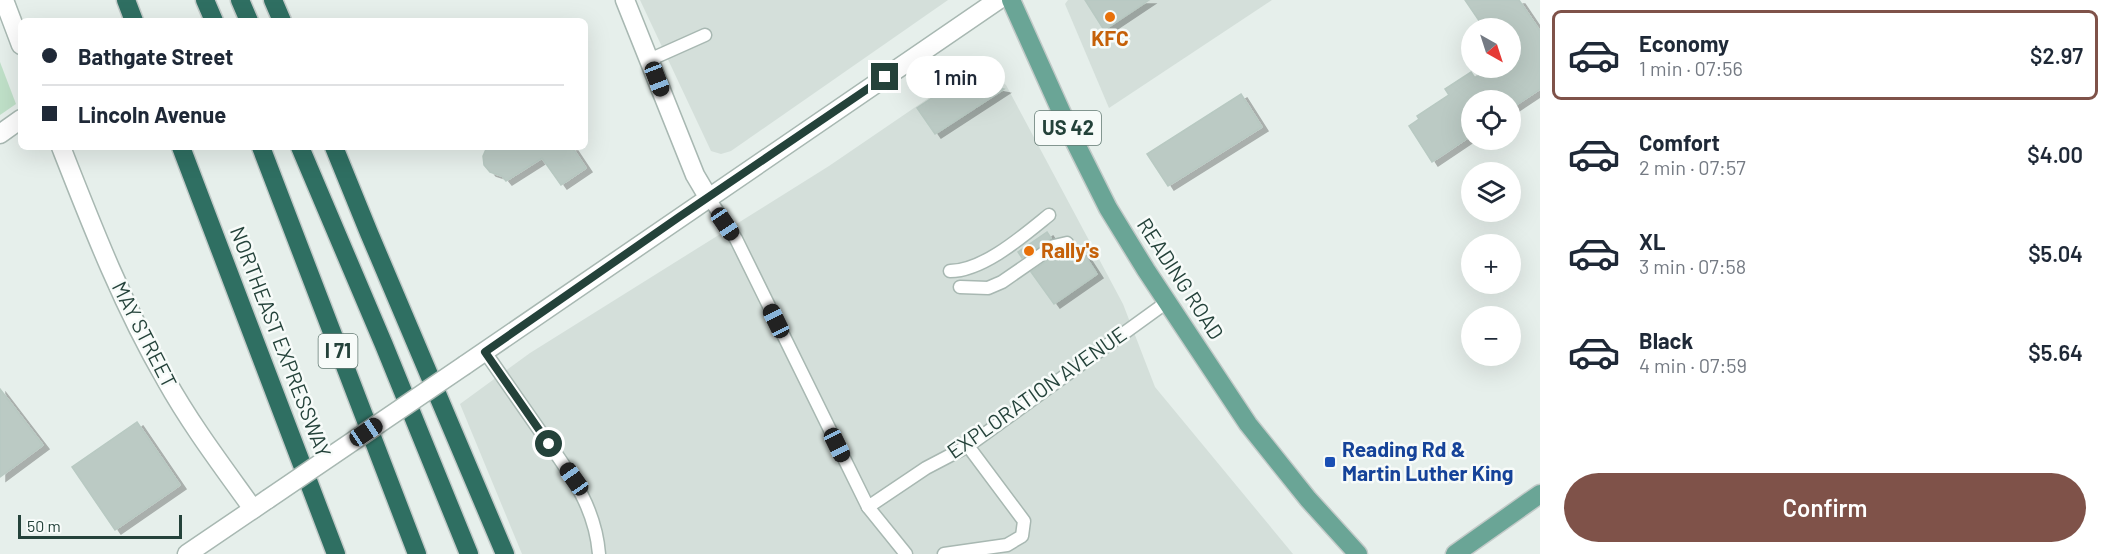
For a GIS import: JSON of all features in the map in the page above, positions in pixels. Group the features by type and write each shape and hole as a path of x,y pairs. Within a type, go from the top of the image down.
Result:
{"highway":[{"path":"126,0 133,18"},
{"path":"205,0 213,18"},
{"path":"240,0 248,18"},
{"path":"273,0 281,18"},
{"name":"NORTHEAST EXPRESSWAY","path":"183,150 336,554"},
{"name":"I 71","path":"262,150 417,554"},
{"path":"301,150 469,554"},
{"path":"335,150 505,554"}],"main road":[{"name":"READING ROAD","path":"1011,0 1072,138 1100,192 1167,302 1248,424 1308,500 1358,554"},
{"path":"1455,554 1540,494"}],"street":[{"path":"4,0 18,37"},
{"path":"625,0 694,175 708,197"},
{"path":"187,554 998,0"},
{"path":"0,134 18,121"},
{"name":"MAY STREET","path":"62,150 104,255 138,330 166,381 191,421 260,504"}],"lane":[{"path":"649,60 705,35"},
{"path":"708,197 735,239 868,507 906,554"},
{"path":"950,271 963,271 978,266 1049,215"},
{"path":"960,287 988,288 1002,282 1054,246 1067,243"},
{"name":"EXPLORATION AVENUE","path":"868,507 926,468 968,446 1167,302"},
{"path":"485,352 574,479 597,532 599,554"},
{"path":"944,554 1007,545 1022,536 1024,520 968,446"}],"shaded area":[{"path":"640,0 948,0 731,151 721,154 711,151"},
{"path":"1068,0 1272,0 1109,108 1065,4"},
{"path":"993,75 1006,85 1123,304 1155,387 1293,554 522,554 460,404 530,353 829,166 958,78"}],"green space":[{"path":"0,62 16,104 0,115"}],"building":[{"name":"KFC","path":"1085,0 1149,0 1104,30"},
{"path":"1465,0 1519,0 1540,31 1540,89 1521,102 1521,90 1461,90 1461,142 1432,162 1409,126 1419,119 1417,116 1449,95 1445,89 1462,78 1521,78 1521,18 1477,18"},
{"path":"965,81 1004,89 935,134 917,108 950,86 956,87"},
{"path":"1241,94 1262,127 1168,186 1147,154"},
{"path":"486,150 574,150 586,168 561,185 542,158 506,181 502,176 490,172 484,165 483,156"},
{"path":"1047,232 1051,238 1022,258 1018,252"},
{"path":"1082,251 1097,274 1054,304 1031,272 1057,254 1062,253 1068,261"},
{"path":"0,389 43,445 0,477"},
{"path":"137,422 180,485 115,530 72,467"}],"place":[{"name":"KFC","path":"1110,17"},
{"name":"Rally's","path":"1029,251"},
{"name":"Reading Rd & Martin Luther King","path":"1330,462"}],"route":[{"path":"549,444 485,352 885,77"}]}
